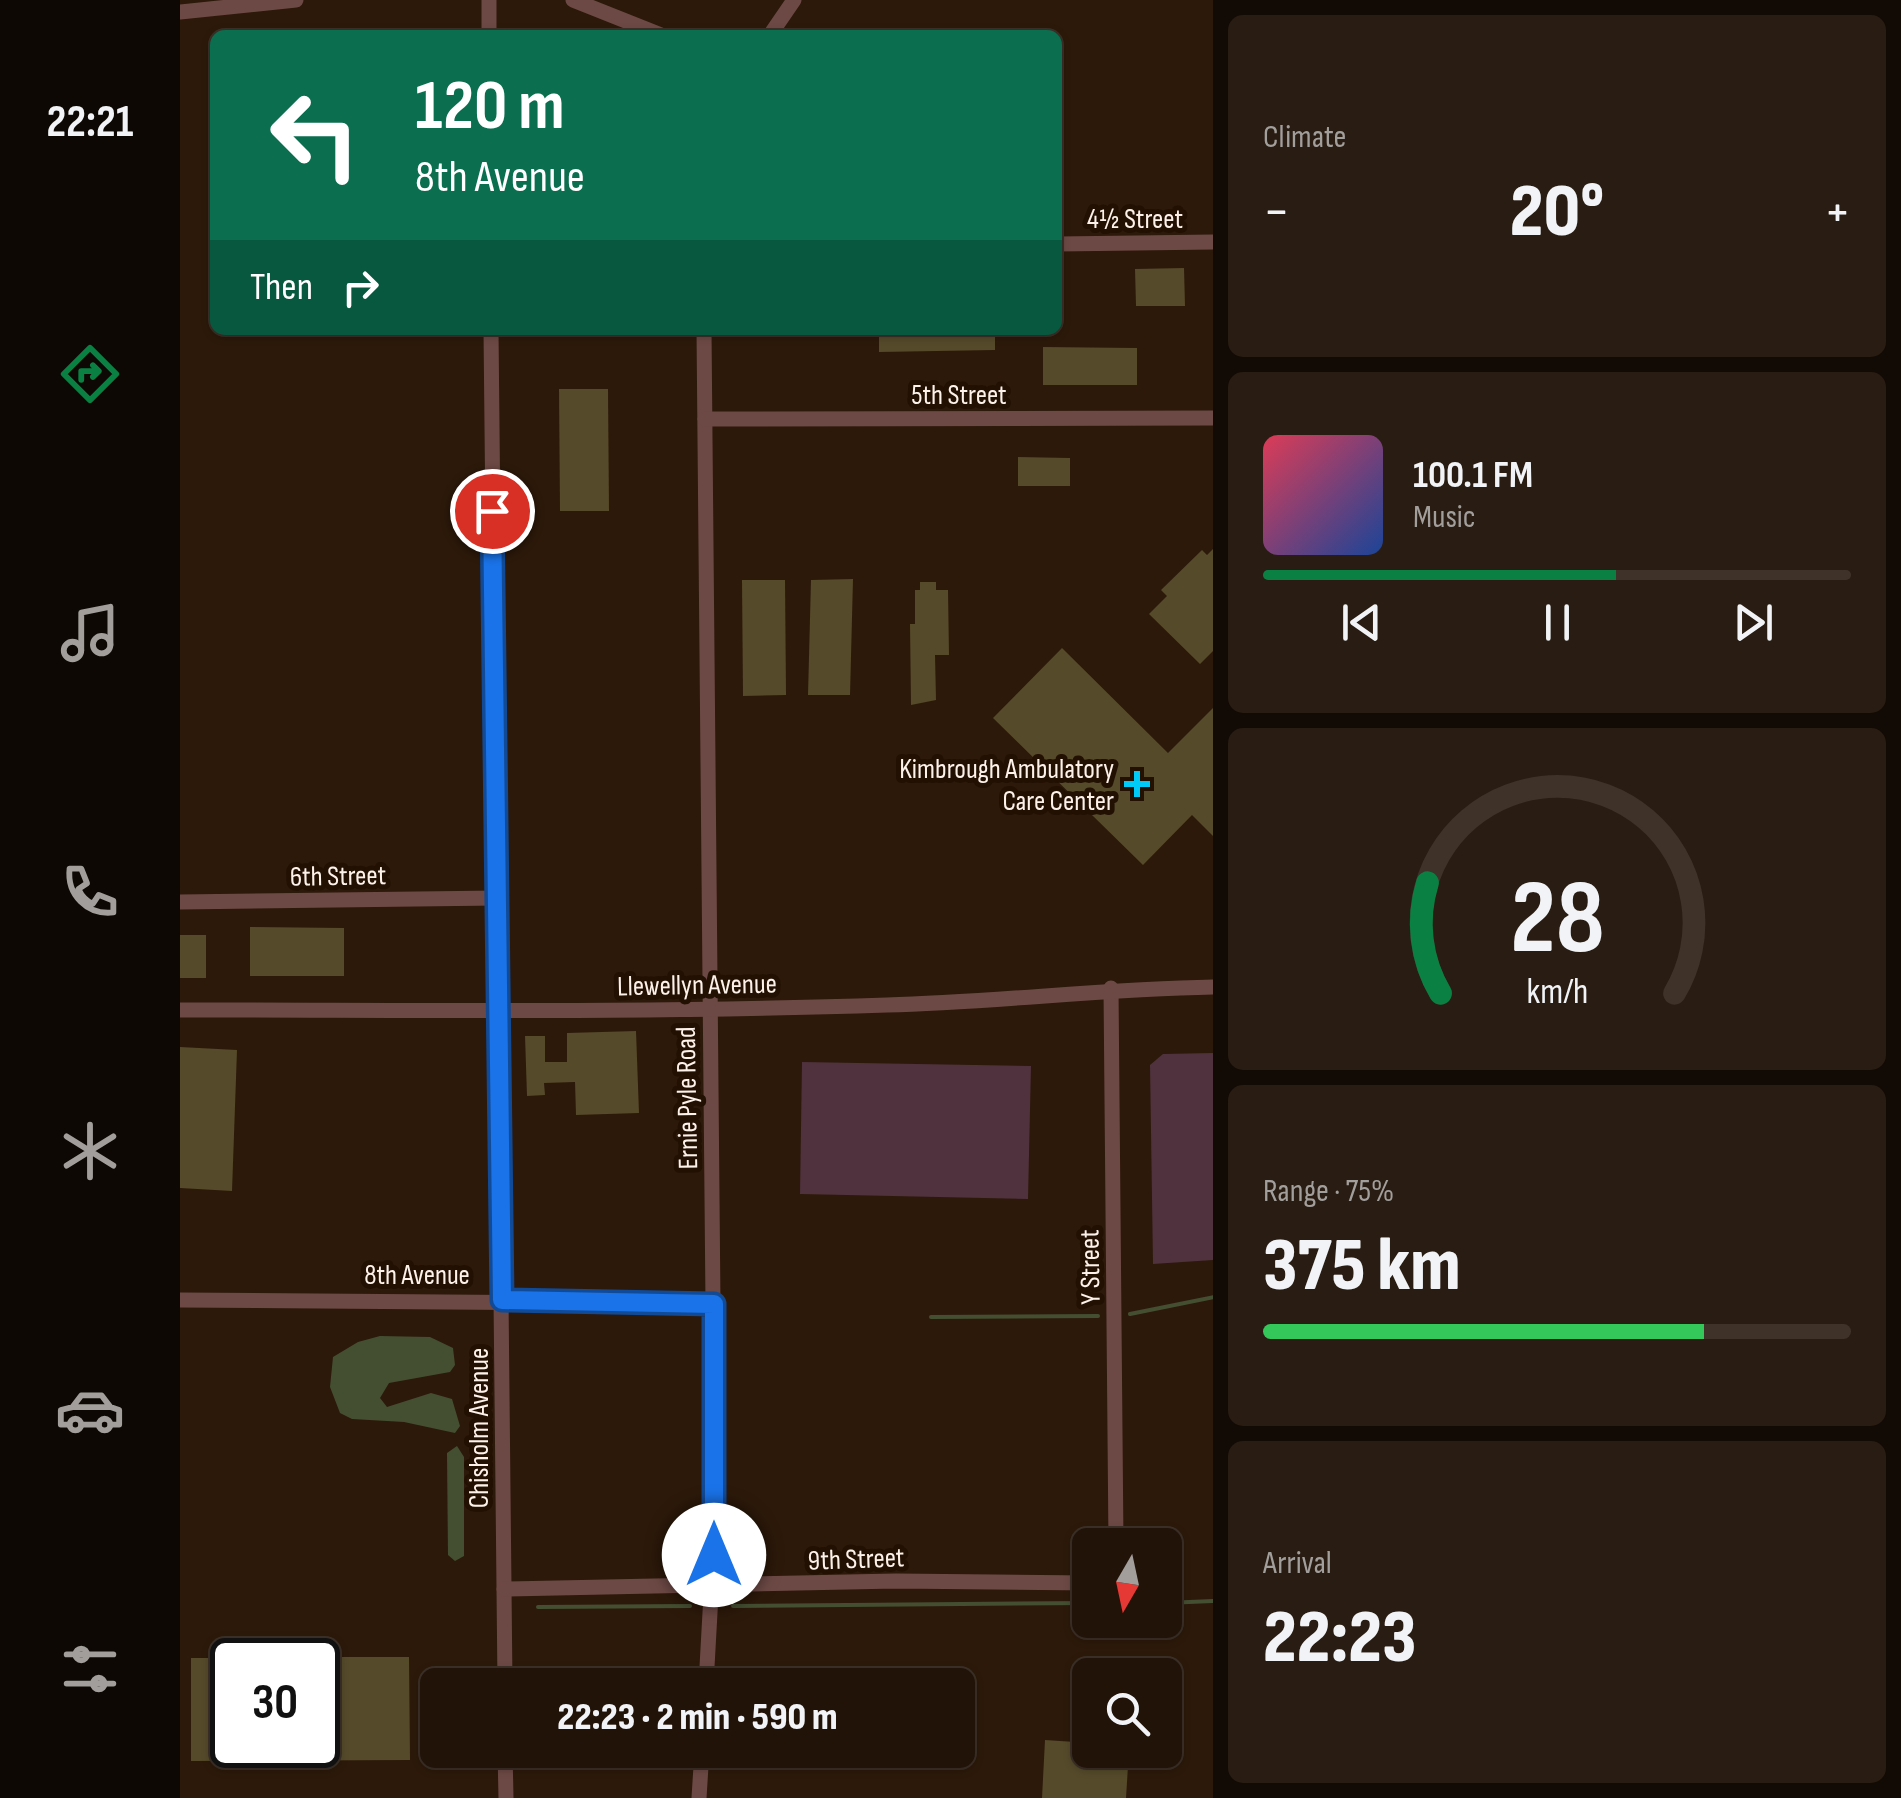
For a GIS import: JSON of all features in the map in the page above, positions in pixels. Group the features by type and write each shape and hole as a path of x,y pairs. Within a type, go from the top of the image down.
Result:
{"street":[{"path":"180,12 296,0"},
{"path":"489,0 489,30"},
{"path":"573,0 648,30"},
{"path":"773,30 794,0"},
{"name":"4½ Street","path":"1062,244 1213,242"},
{"name":"Chisholm Avenue","path":"491,335 505,1668"},
{"name":"Ernie Pyle Road","path":"704,335 714,1304 712,1587 707,1668"},
{"name":"5th Street","path":"706,419 1213,418"},
{"name":"6th Street","path":"180,902 498,898"},
{"name":"Llewellyn Avenue","path":"180,1010 710,1008 950,1002 1112,988 1213,987"},
{"name":"Y Street","path":"1112,988 1116,1528"},
{"name":"8th Avenue","path":"180,1300 714,1304"},
{"name":"9th Street","path":"504,1589 896,1581 1072,1583"},
{"path":"505,1768 506,1798"},
{"path":"699,1798 701,1768"}],"shaded area":[{"path":"1213,1053 1213,1260 1153,1264 1150,1065 1163,1054"},
{"path":"802,1062 1031,1066 1028,1199 800,1194"},
{"path":"380,1336 430,1337 453,1348 455,1365 450,1372 389,1383 380,1398 387,1407 431,1393 452,1399 460,1426 455,1433 404,1422 352,1419 340,1413 330,1387 333,1357 358,1342"},
{"path":"457,1446 464,1457 464,1556 455,1561 448,1555 447,1453"}],"building":[{"path":"1184,268 1185,306 1136,306 1135,269"},
{"path":"879,335 995,335 995,350 879,352"},
{"path":"1043,347 1137,348 1137,385 1043,385"},
{"path":"559,389 608,389 609,511 560,511"},
{"path":"1018,457 1070,458 1070,486 1018,486"},
{"path":"1213,549 1213,651 1200,664 1149,614 1167,596 1161,590 1202,550 1207,555"},
{"path":"853,579 850,695 808,695 811,580"},
{"path":"742,580 785,580 786,695 743,696"},
{"path":"920,582 936,582 936,590 948,590 949,655 935,655 936,700 911,705 910,624 915,624 915,590 920,590"},
{"name":"Kimbrough Ambulatory Care Center","path":"1062,648 1168,753 1213,708 1213,836 1192,815 1143,865 993,718"},
{"path":"250,927 344,928 344,976 250,976"},
{"path":"180,935 206,935 206,978 180,978"},
{"path":"636,1031 639,1113 576,1115 575,1082 544,1083 545,1095 527,1096 525,1036 545,1036 545,1062 567,1062 567,1033"},
{"path":"180,1047 237,1050 232,1191 180,1188"},
{"path":"340,1657 409,1657 410,1760 340,1760"},
{"path":"191,1658 210,1658 210,1761 191,1761"},
{"path":"1045,1740 1072,1742 1072,1768 1128,1768 1126,1798 1042,1798"}],"waterway":[{"path":"1130,1314 1213,1297"},
{"path":"931,1317 1098,1316"},
{"path":"1182,1602 1213,1601"},
{"path":"733,1606 1072,1603"},
{"path":"538,1607 690,1606"}],"place":[{"name":"Kimbrough Ambulatory Care Center","path":"1137,784"}],"route":[{"path":"492,511 502,1300 714,1304 714,1555"}]}
